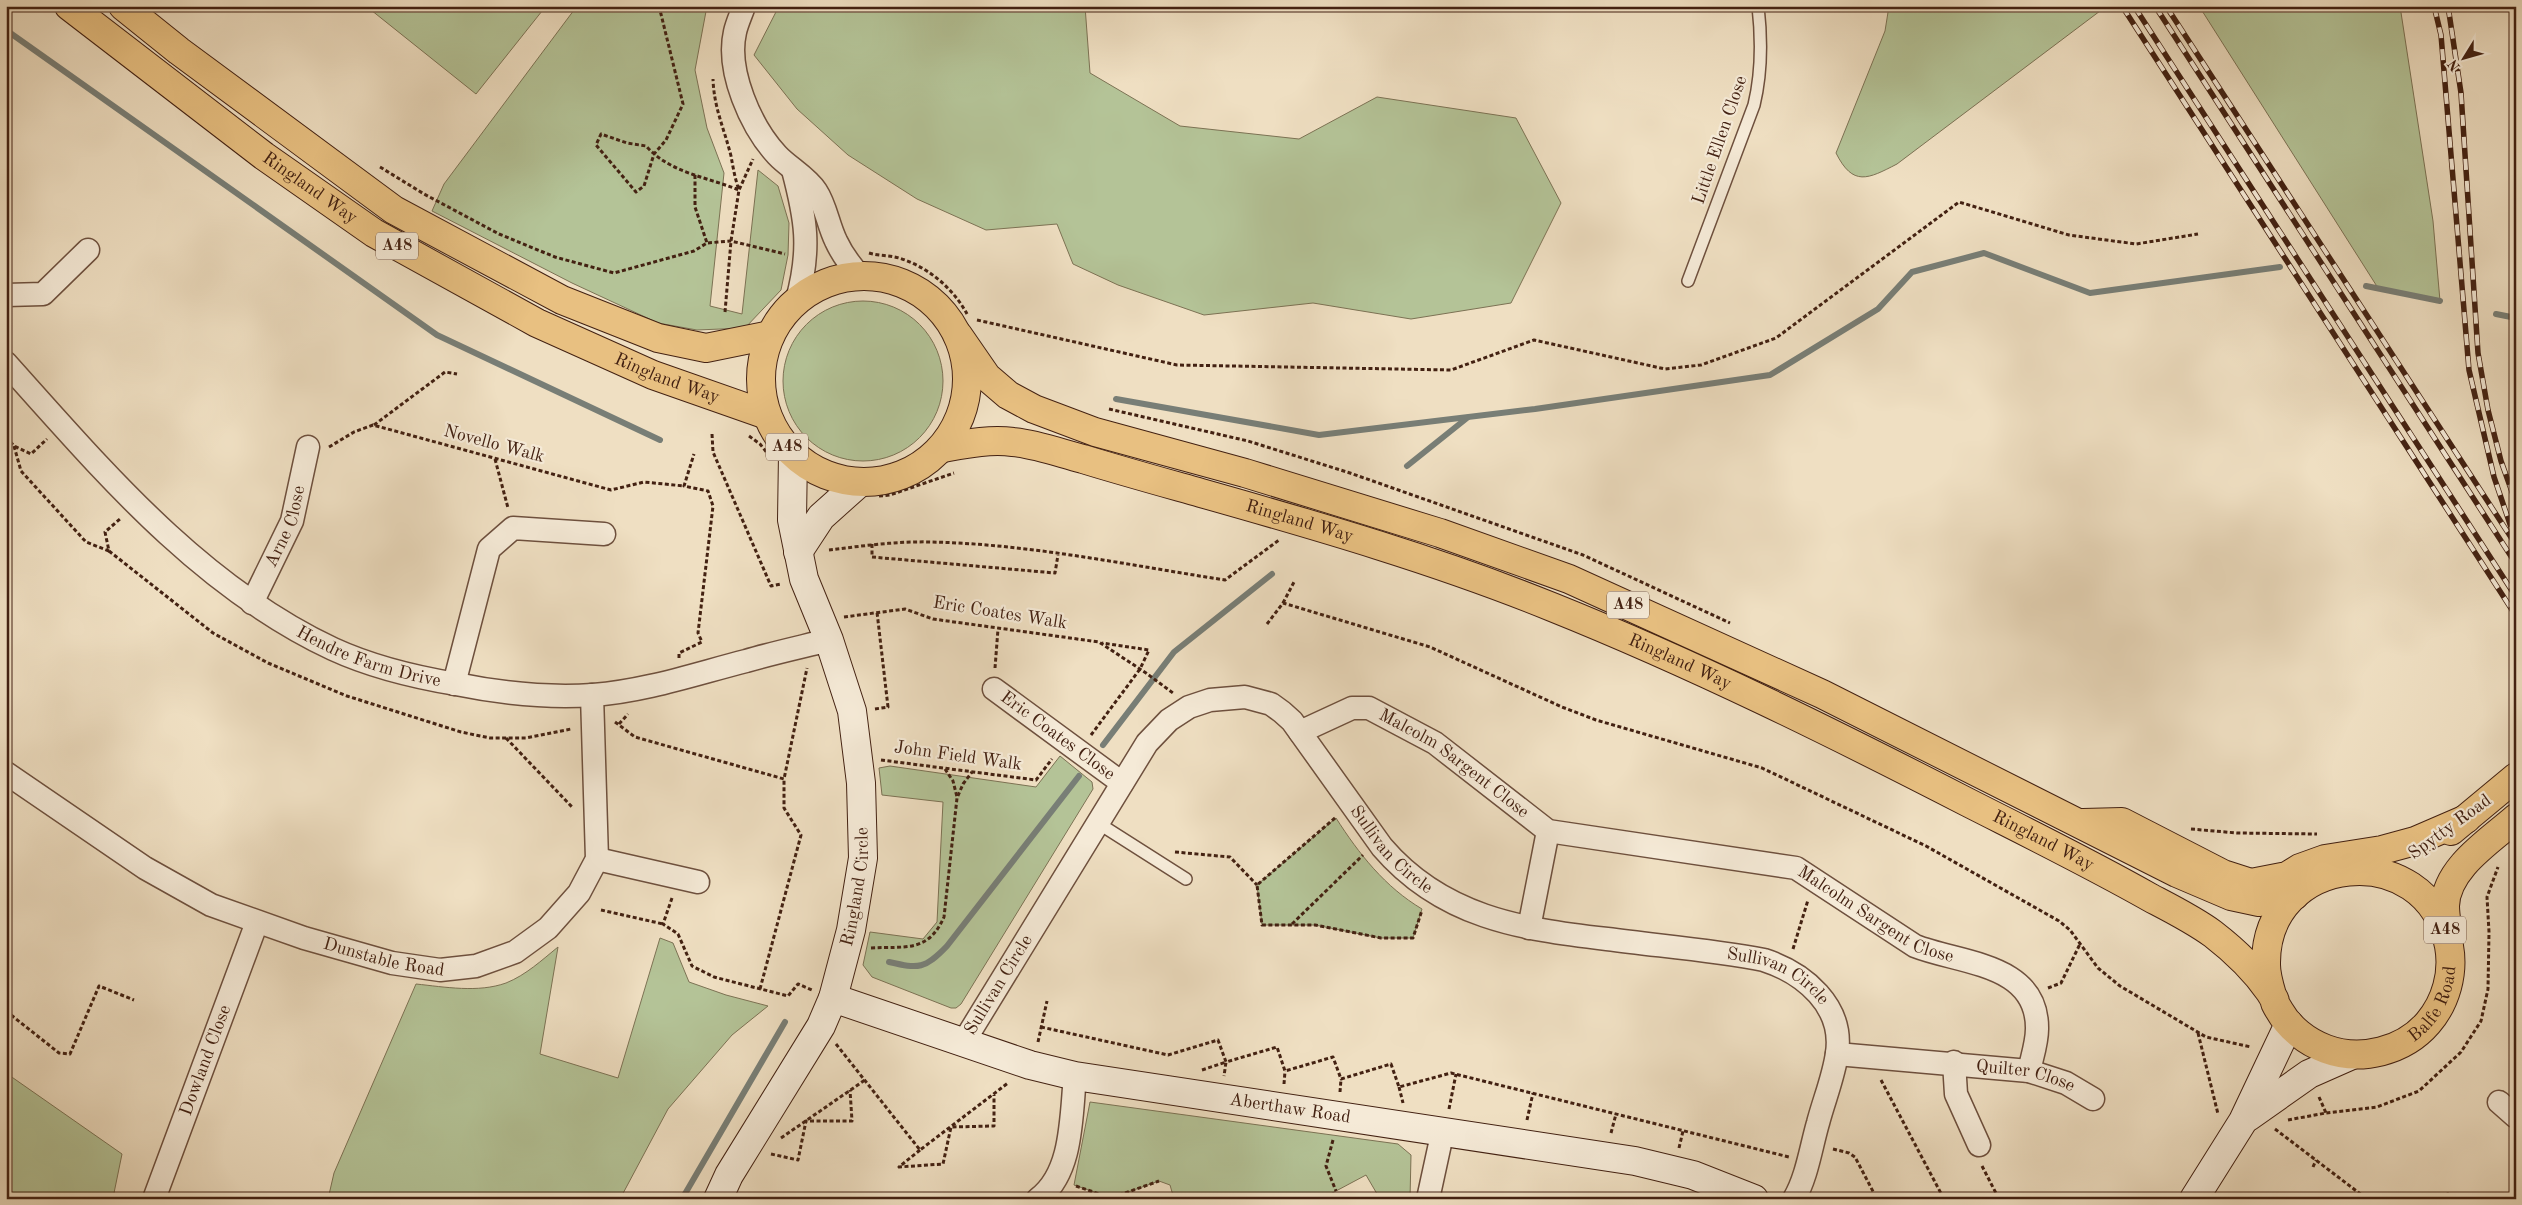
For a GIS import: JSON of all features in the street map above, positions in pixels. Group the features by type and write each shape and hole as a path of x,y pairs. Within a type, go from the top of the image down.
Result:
{"main road":[{"name":"Ringland Way","path":"69,6 264,156 374,233 536,323 654,375 767,415"},
{"name":"Ringland Way","path":"123,6 179,51 394,210 562,300 658,338 706,348 770,335"},
{"name":"Ringland Way","path":"953,319 966,364 967,394 958,423 942,448 918,468 866,489 781,455 778,436 767,415 761,388 762,360 770,335 782,316 797,300 826,282 860,276 890,279 918,291 953,319 987,377 1008,395 1034,409 1095,432 1245,473 1440,533 1569,579 1822,694 2177,873 2231,896 2259,902 2295,894"},
{"name":"Ringland Way","path":"942,448 982,441 1014,442 1060,453 1234,503 1435,565 1550,606 1727,683 1931,783 2121,881 2212,933 2238,954 2272,995"},
{"name":"Spytty Road","path":"2381,872 2423,850 2466,819 2516,777"},
{"name":"Spytty Road","path":"2450,952 2445,906 2450,886 2465,863 2516,818"},
{"name":"Ringland Way","path":"2079,824 2122,822 2223,874 2251,883 2287,876 2300,868 2325,859 2382,850 2415,841 2466,819"},
{"name":"Balfe Road","path":"2351,870 2381,872 2407,883 2428,901 2443,924 2450,952 2450,978 2441,1004 2426,1026 2404,1043 2379,1053 2352,1055 2329,1050 2314,1043 2289,1024 2279,1010 2272,995 2266,968 2268,941 2278,916 2295,894 2321,877 2351,870"}],"street":[{"path":"744,6 735,33 734,66 746,107 763,138 792,170 816,190 828,217 835,240 850,266 860,276"},
{"path":"792,170 804,212 806,239 804,274 797,300"},
{"path":"6,295 43,294 88,250"},
{"name":"Hendre Farm Drive","path":"6,363 62,425 181,548 252,603 333,649 399,672 494,691 592,702 680,679 821,636"},
{"name":"Arne Close","path":"252,603 292,522 307,454"},
{"name":"Ringland Circle","path":"718,1199 729,1175 821,1026 833,998 846,950 863,858 861,783 852,711 821,636 800,564 781,455"},
{"path":"800,564 820,516 866,489"},
{"path":"454,684 490,549 513,528 604,534"},
{"name":"Eric Coates Close","path":"994,689 1122,783"},
{"name":"Sullivan Circle","path":"963,1043 1122,783 1156,731 1189,707 1210,700 1230,697 1258,699 1282,712 1300,732 1377,841 1397,865 1429,890 1481,916 1529,928 1745,956 1764,960 1800,976 1824,1000 1836,1026 1837,1054 1794,1199"},
{"name":"Dunstable Road","path":"6,773 146,868 211,905 257,922 392,963 440,970 476,966 515,952 548,928 579,893 597,859 592,702"},
{"name":"Malcolm Sargent Close","path":"1300,732 1352,708 1369,708 1379,711 1435,742 1548,831 1624,844 1796,868 1895,935 1915,946 1936,954 1999,970 2015,979 2029,996 2036,1018 2037,1030 2029,1070"},
{"path":"1529,928 1548,831"},
{"path":"597,859 689,880"},
{"name":"Dowland Close","path":"154,1199 257,922"},
{"name":"Aberthaw Road","path":"833,998 963,1043 1034,1055 1075,1076 1339,1105 1446,1120 1645,1163 1700,1178 1754,1199"},
{"name":"Balfe Road","path":"2194,1199 2227,1149 2243,1120 2269,1050 2289,1024"},
{"name":"Quilter Close","path":"1837,1054 1954,1062 2029,1070 2066,1083 2093,1099"},
{"name":"Balfe Road","path":"2243,1120 2309,1074 2352,1055"},
{"name":"Quilter Close","path":"1954,1062 1956,1094 1978,1152"},
{"path":"1038,1199 1048,1191 1057,1179 1070,1134 1075,1076"},
{"path":"2499,1102 2516,1117"},
{"path":"1428,1199 1446,1120"}],"lane":[{"name":"Little Ellen Close","path":"1688,281 1754,106 1761,76 1761,31 1758,6"},
{"path":"1098,822 1186,878"}],"path":[{"path":"659,6 683,104 666,140 654,154 644,186 636,192 596,145 601,134 627,143 646,146 654,154 673,168 713,179 738,190"},
{"path":"713,77 714,95 721,128 730,154 738,190"},
{"path":"726,312 730,240 738,190 763,138"},
{"path":"695,175 695,207 707,243"},
{"path":"953,319 1177,365 1451,370 1534,340 1665,369 1701,365 1776,338 1959,202 2070,234 2136,244 2198,234"},
{"path":"307,454 373,425 445,372 457,374"},
{"path":"6,437 14,446 31,454 62,425"},
{"name":"Novello Walk","path":"373,425 612,490 644,482 684,486 708,491 713,506 698,633 702,642 679,653 680,679"},
{"path":"712,434 713,452 771,586 800,564 828,550 872,544 929,542 981,545 1225,580 1286,535"},
{"path":"746,434 781,455"},
{"path":"14,446 21,471 86,542 109,551 213,633 268,664 347,696 461,732 490,738 526,738 573,729 574,738"},
{"path":"684,486 694,454"},
{"path":"494,458 513,528"},
{"path":"866,489 890,495 958,471"},
{"path":"109,551 105,532 137,504"},
{"path":"872,544 872,557 1055,573 1058,555"},
{"path":"1267,624 1283,603 1294,582"},
{"path":"1283,603 1430,647 1562,707 1596,720 1762,768 1926,846 2065,925 2098,968 2120,986 2197,1032 2206,1037 2269,1050"},
{"name":"Eric Coates Walk","path":"821,636 878,612 906,609 933,619 1099,642 1163,686"},
{"path":"852,711 888,707 878,612"},
{"path":"994,689 998,629"},
{"path":"760,989 802,835 784,808 784,779 821,636"},
{"path":"1072,746 1140,669 1150,650 1099,642"},
{"path":"592,702 635,737 784,779"},
{"path":"506,738 578,813 577,804"},
{"name":"John Field Walk","path":"858,756 1036,780 1072,746"},
{"path":"944,768 953,781 957,798"},
{"path":"846,950 919,945 927,942 936,932 944,917 957,798 962,784 972,772"},
{"path":"1257,885 1351,804"},
{"path":"1291,924 1377,841"},
{"path":"1142,850 1230,857 1257,885 1262,925 1315,925 1381,938 1412,938 1422,909"},
{"path":"1787,969 1814,879"},
{"path":"663,924 689,880"},
{"path":"601,910 663,924 678,934 692,966 714,977 788,996 798,984 833,998"},
{"path":"2029,996 2061,983 2080,944"},
{"path":"6,1010 59,1053 70,1054 99,986 134,1000"},
{"path":"951,1127 942,1164 899,1167 920,1150 994,1094 1034,1055 1047,1001"},
{"path":"821,1026 920,1150"},
{"path":"1041,1027 1168,1055 1218,1040 1226,1062 1224,1078"},
{"path":"2197,1032 2227,1149"},
{"path":"1201,1070 1277,1047 1285,1071 1284,1087"},
{"path":"1167,1062 1168,1055"},
{"path":"1285,1071 1333,1057 1341,1079 1339,1105 1326,1166 1336,1191"},
{"path":"1341,1079 1391,1064 1400,1087 1403,1104"},
{"path":"1400,1087 1447,1073 1456,1074 1683,1131 1809,1153 1852,1154 1877,1199"},
{"path":"1446,1120 1456,1074"},
{"path":"2284,1122 2326,1113 2309,1074"},
{"path":"776,1142 864,1080"},
{"path":"1884,1086 1944,1199"},
{"path":"806,1121 852,1121 850,1090"},
{"path":"1526,1123 1533,1093"},
{"path":"951,1127 994,1126 994,1094"},
{"path":"1611,1134 1616,1114"},
{"path":"761,1152 798,1160 806,1121"},
{"path":"2276,1125 2270,1131 2276,1129 2367,1199"},
{"path":"1679,1149 1683,1131"},
{"path":"1978,1152 1999,1199"},
{"path":"2313,1167 2316,1160"},
{"path":"1057,1179 1111,1198 1159,1181"},
{"path":"1985,1199 1996,1193"},
{"path":"2432,1199 2448,1194 2460,1199"}],"green space":[{"path":"366,6 546,6 476,94"},
{"path":"577,6 707,6 695,70 707,128 724,173 710,306 742,314 758,170 778,186 789,223 788,255 781,290 745,328 697,330 658,323 572,283 432,211 444,184"},
{"path":"779,6 1085,6 1090,73 1180,126 1299,139 1377,97 1516,118 1561,203 1511,303 1411,319 1313,303 1204,315 1118,285 1073,264 1057,224 986,230 917,199 848,155 797,109 754,55"},
{"path":"1889,6 2097,6 2100,11 1897,164 1878,173 1862,177 1849,171 1842,164 1836,153 1885,31"},
{"path":"2199,6 2400,6 2433,221 2440,301 2378,288"},
{"path":"863,301 879,303 901,311 919,325 933,343 941,365 943,381 941,397 933,419 919,437 901,451 879,459 863,461 847,459 825,451 807,437 793,419 785,397 783,381 785,365 793,343 807,325 825,311 847,303"},
{"path":"1060,756 1092,782 1093,789 961,1004 956,1008 951,1008 872,977 863,965 870,932 923,939 937,922 943,802 882,795 879,768 890,766 1036,787"},
{"path":"1336,818 1374,869 1396,891 1422,909 1413,938 1381,938 1315,925 1262,925 1257,885"},
{"path":"660,938 673,943 689,982 726,995 768,1006 732,1035 668,1109 620,1199 328,1199 334,1173 416,984 473,989 495,986 520,976 558,947 540,1054 618,1078"},
{"path":"6,1073 122,1154 114,1193 110,1199 6,1199"},
{"path":"1090,1102 1398,1144 1411,1155 1410,1199 1380,1199 1366,1175 1321,1199 1174,1199 1170,1185 1159,1181 1111,1198 1074,1185"}],"waterway":[{"path":"6,30 437,335 660,440"},
{"path":"1116,399 1319,435 1535,409 1770,375 1878,309 1912,272 1984,253 2090,293 2280,267"},
{"path":"2366,286 2440,301"},
{"path":"2496,314 2516,318"},
{"path":"1407,466 1467,418"},
{"path":"1103,745 1174,652 1272,574"},
{"path":"889,962 915,966 927,963 939,954 1079,776"},
{"path":"682,1199 785,1022"}],"railway":[{"path":"2122,6 2516,616"},
{"path":"2134,6 2516,597"},
{"path":"2155,6 2516,564"},
{"path":"2166,6 2516,545"},
{"path":"2434,6 2441,35 2469,370 2494,477 2513,533"},
{"path":"2448,6 2461,93 2478,353 2488,410 2501,461 2516,503"}]}
